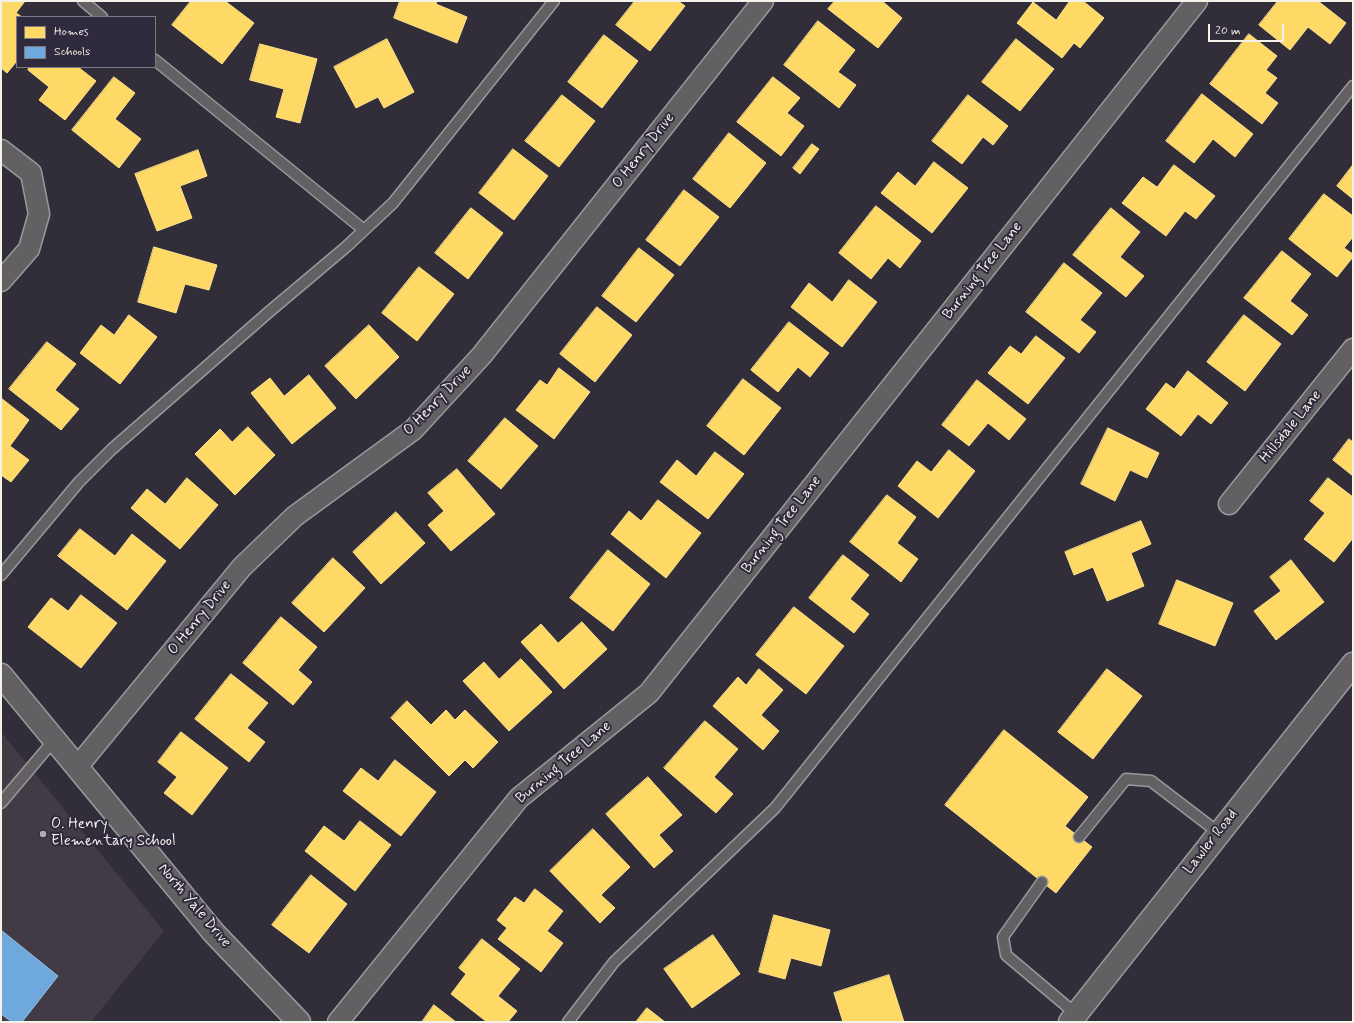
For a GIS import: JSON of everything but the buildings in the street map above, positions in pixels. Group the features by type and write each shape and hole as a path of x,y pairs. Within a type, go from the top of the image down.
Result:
{"street":[{"name":"O Henry Drive","path":"78,766 242,567 295,516 413,430 482,355 763,1"},
{"name":"Burning Tree Lane","path":"338,1022 519,798 649,692 1197,1"},
{"path":"1,150 31,173 39,214 29,249 1,281"},
{"name":"Hillsdale Lane","path":"1229,504 1353,349"},
{"name":"Lawler Road","path":"1073,1018 1353,664"},
{"name":"North Yale Drive","path":"1,675 78,766 214,933 299,1022"}],"lane":[{"path":"83,1 101,16"},
{"path":"1,576 79,482 112,449 270,311 346,247 393,202 554,1"},
{"path":"156,61 364,230"},
{"path":"568,1022 614,962 775,808 1353,86"},
{"path":"1,803 55,739"},
{"path":"1079,837 1126,779 1151,780 1219,833"},
{"path":"1042,882 1003,937 1006,955 1073,1018"}],"shaded area":[{"name":"O. Henry Elementary School","path":"1,732 164,931 91,1022 1,1022"}],"place":[{"name":"O. Henry Elementary School","path":"43,834"}]}
